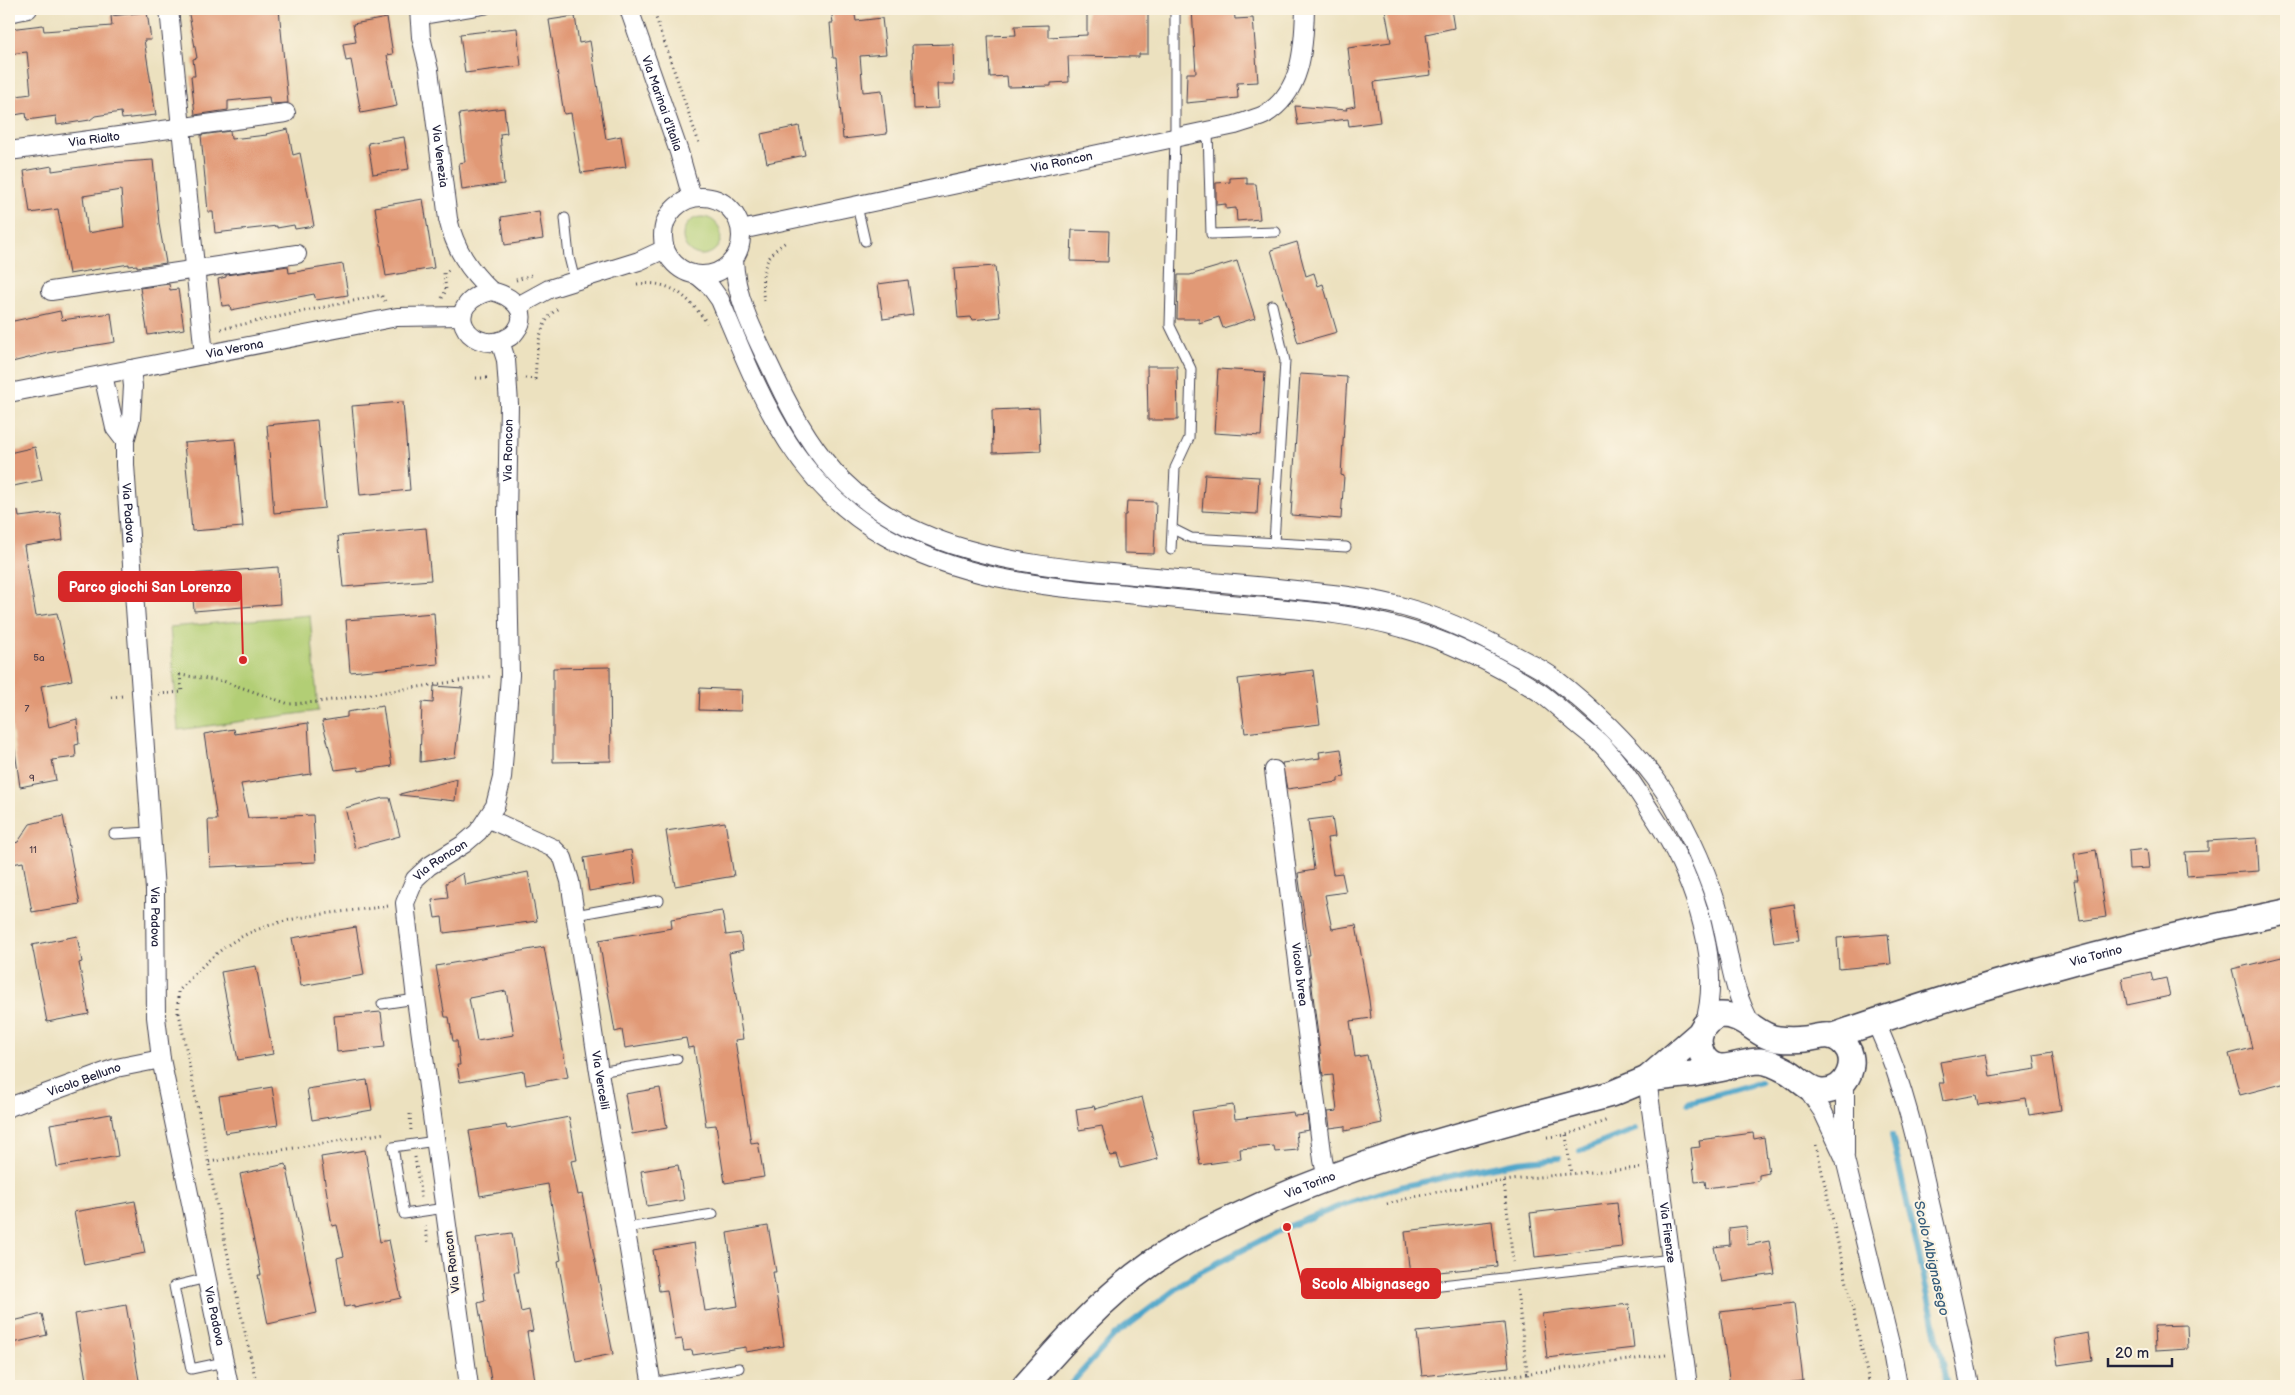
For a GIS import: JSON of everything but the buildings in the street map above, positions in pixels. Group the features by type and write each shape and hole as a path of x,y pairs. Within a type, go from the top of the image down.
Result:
{"street":[{"path":"9,13 28,9"},
{"path":"169,9 204,355"},
{"name":"Via Marinai d'Italia","path":"629,9 680,152 692,198"},
{"name":"Via Roncon","path":"741,230 1208,131 1235,125 1263,115 1279,103 1294,83 1302,59 1305,9"},
{"name":"Via Venezia","path":"419,14 429,70 448,219 453,238 465,262 491,292"},
{"name":"Via Rialto","path":"9,151 286,114"},
{"path":"1724,1068 1713,1066 1706,1060 1699,1042 1710,1005 1708,956 1704,932 1684,872 1668,839 1637,790 1602,745 1540,693 1467,652 1402,628 1337,614 1057,588 968,572 923,556 857,519 829,496 807,471 788,443 766,403 720,300 710,286 697,275 678,266 665,249 664,228 667,218 682,202 692,198 711,198 720,201 734,212 741,230 742,240 734,260 734,276 738,293 784,394 823,459 843,481 868,502 932,538 973,552 1060,568 1340,594 1408,608 1476,633 1552,676 1617,734 1656,779 1679,818 1716,900 1734,985 1744,1014 1753,1028"},
{"path":"518,306 549,289 639,261 665,249"},
{"path":"51,291 297,254"},
{"path":"697,275 718,272 734,260"},
{"path":"491,292 510,297 518,306 520,322 516,331 510,337 500,341 485,342 476,339 465,327 462,316 465,306 477,295 491,292"},
{"name":"Via Verona","path":"9,392 397,317 462,316"},
{"name":"Via Roncon","path":"469,1386 406,916 407,896 415,878 428,866 464,844 478,832 495,806 502,778 510,675 507,516 510,404 506,360 500,341"},
{"name":"Via Padova","path":"131,369 133,386 131,419 125,441 151,832 156,942 156,1016 162,1059 229,1386"},
{"name":"Via Padova","path":"103,374 114,428 125,441"},
{"name":"Vicolo Ivrea","path":"1274,770 1323,1160 1327,1178"},
{"name":"Via Vercelli","path":"488,819 553,848 563,858 570,881 599,1072 651,1385"},
{"name":"Via Torino","path":"1647,1079 1712,1018 1720,1015 1740,1018 1768,1037 1778,1039 1833,1036 1909,1009 2176,935 2286,912"},
{"name":"Via Torino","path":"1848,1072 1864,1046 1909,1009"},
{"path":"1880,1032 1898,1075 1918,1150 1960,1333 1970,1386"},
{"path":"1833,1036 1846,1046 1848,1072 1845,1159"},
{"name":"Vicolo Belluno","path":"9,1107 116,1068 162,1059"},
{"name":"Via Torino","path":"1025,1386 1086,1317 1148,1265 1201,1233 1271,1200 1327,1178 1611,1094 1647,1079 1693,1074 1760,1061 1788,1072 1804,1084"},
{"path":"1804,1084 1811,1089 1820,1091 1838,1087 1848,1072"},
{"name":"Via Firenze","path":"1647,1079 1688,1386"},
{"path":"1804,1084 1823,1112 1845,1159 1892,1352 1898,1386"}],"lane":[{"path":"419,14 486,9"},
{"path":"1171,550 1175,468 1189,438 1191,369 1170,326 1176,9"},
{"path":"1208,131 1211,234 1276,232"},
{"path":"856,206 865,241"},
{"path":"565,218 570,262 575,280"},
{"path":"1272,305 1284,361 1274,543"},
{"path":"1173,529 1191,538 1346,547"},
{"path":"114,834 151,832"},
{"path":"574,915 659,900"},
{"path":"382,1004 416,999"},
{"path":"599,1072 677,1059"},
{"path":"436,1141 393,1147 404,1214 445,1208"},
{"path":"626,1228 712,1214"},
{"path":"1397,1290 1672,1259"},
{"path":"207,1278 174,1286 191,1369 224,1362"},
{"path":"651,1385 739,1368"}],"path":[{"path":"653,9 700,146"},
{"path":"513,281 570,262"},
{"path":"630,284 648,282 666,285 678,291 696,308 708,324"},
{"path":"535,378 538,342 545,322 557,309 566,304"},
{"path":"175,693 182,692 180,675 223,681 289,704 318,702 496,675"},
{"path":"257,1386 209,1162 180,1013 178,992 220,951 245,935 274,925 310,917 393,905"},
{"path":"156,1016 180,1013"},
{"path":"1560,1108 1571,1174"},
{"path":"1546,1138 1566,1135 1604,1123 1615,1116"},
{"path":"401,1131 411,1129"},
{"path":"209,1162 392,1132"},
{"path":"1813,1136 1870,1386"},
{"path":"1387,1204 1431,1191 1571,1174 1660,1166"},
{"path":"1432,1386 1684,1352"}],"green space":[{"path":"702,217 709,218 715,223 720,229 720,243 715,249 709,254 702,255 695,254 689,249 684,243 683,236 684,229 689,223 695,218"},
{"path":"310,615 318,711 178,730 170,627"}],"waterway":[{"name":"Scolo Albignasego","path":"1688,1103 1760,1082"},
{"name":"Scolo Albignasego","path":"1580,1151 1636,1129"},
{"name":"Scolo Albignasego","path":"1892,1135 1948,1386"},
{"name":"Scolo Albignasego","path":"1069,1386 1115,1335 1196,1274 1287,1227 1345,1204 1399,1187 1518,1162 1559,1158"}],"place":[{"name":"Parco giochi San Lorenzo","path":"243,660"},
{"name":"Scolo Albignasego","path":"1287,1227"}]}
